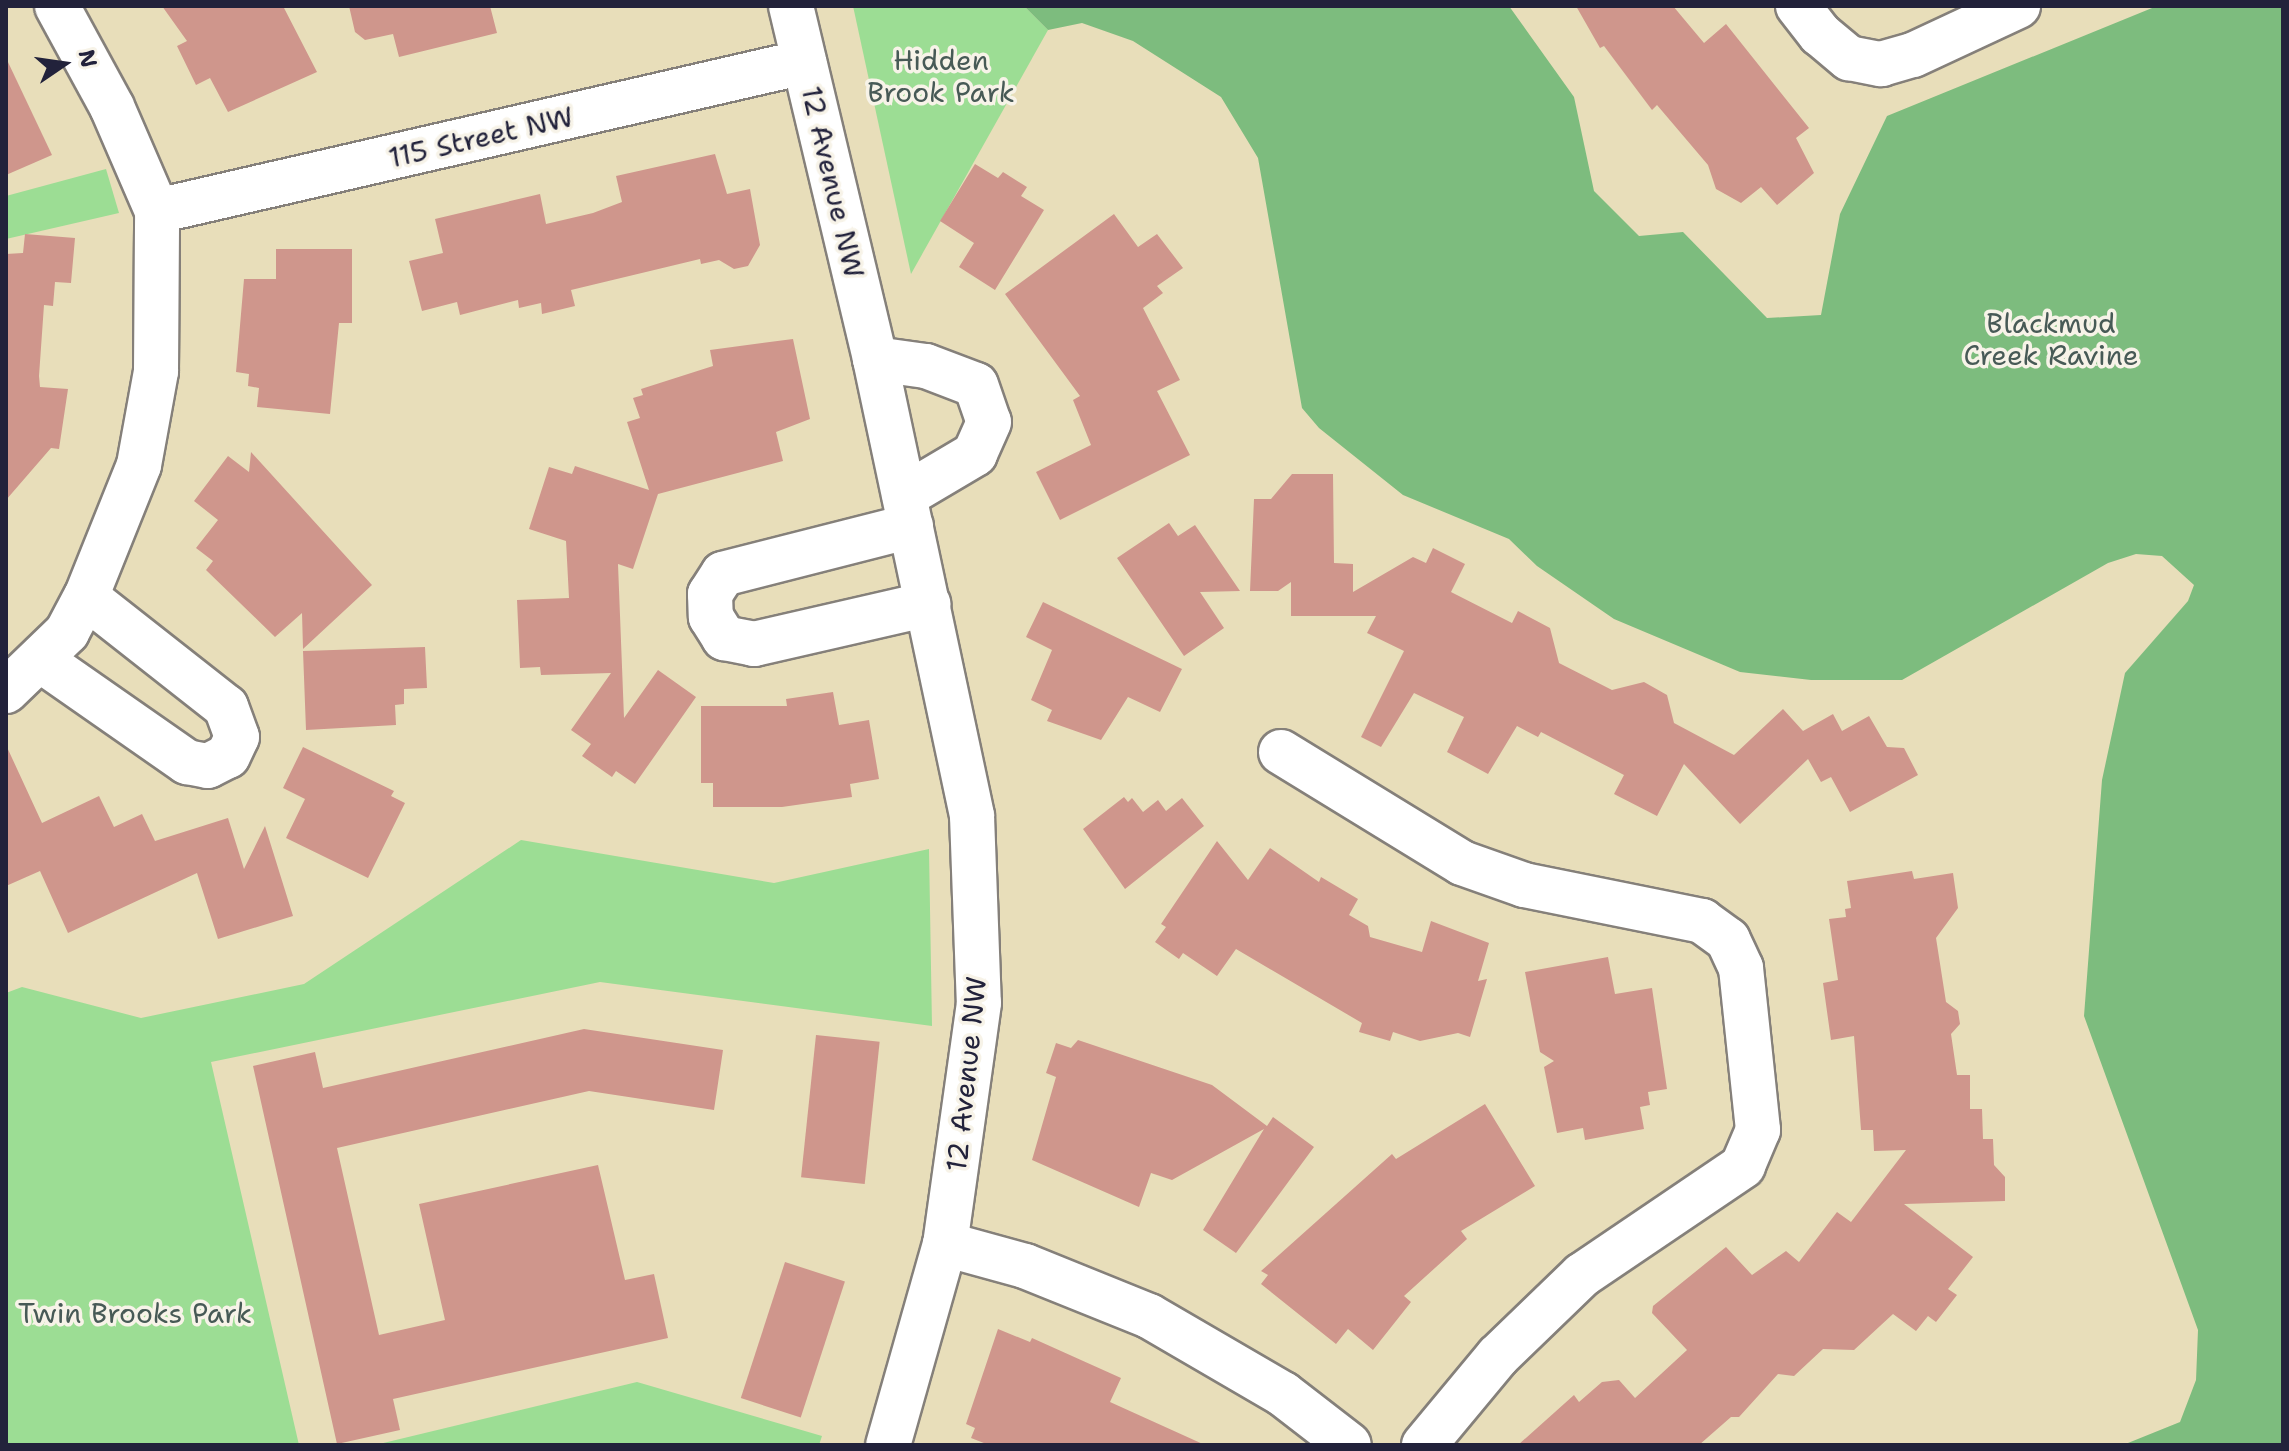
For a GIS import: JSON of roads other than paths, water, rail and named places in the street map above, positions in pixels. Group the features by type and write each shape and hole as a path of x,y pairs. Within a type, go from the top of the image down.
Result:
{"street":[{"path":"6,691 42,661 86,597 139,465 156,371 157,211 112,107 57,6"},
{"name":"12 Avenue NW","path":"791,6 875,359 972,816 978,909 979,1003 945,1244 888,1445"},
{"path":"1798,6 1834,47 1863,63 1897,62 2018,6"},
{"name":"115 Street NW","path":"157,211 804,62"},
{"path":"875,359 926,366 976,385 989,422 975,454 907,511 723,574 710,594 711,617 724,638 754,644 928,604"},
{"path":"42,661 187,762 208,766 228,756 237,737 226,707 86,597"},
{"path":"1281,752 1462,863 1538,888 1702,921 1728,940 1741,968 1758,1130 1749,1158 1727,1180 1582,1275 1498,1356 1424,1445"},
{"path":"945,1244 1025,1266 1149,1316 1283,1394 1349,1445"}],"park label":[{"name":"Hidden Brook Park","path":"941,76"},
{"name":"Blackmud Creek Ravine","path":"2051,339"},
{"name":"Twin Brooks Park","path":"135,1313"}]}
